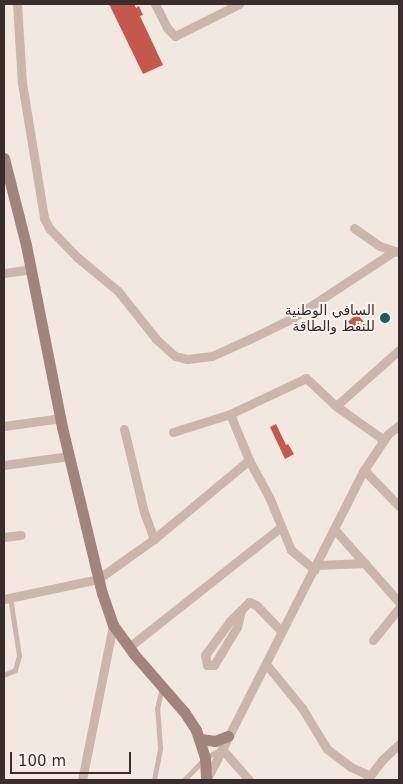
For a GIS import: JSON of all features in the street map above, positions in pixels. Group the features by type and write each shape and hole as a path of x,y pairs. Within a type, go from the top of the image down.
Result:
{"main road":[{"path":"4,158 31,269 69,456 98,579 113,625 162,687 185,712 201,740 206,758 207,780"},
{"path":"201,740 215,741 228,736"}],"street":[{"path":"17,4 22,83 44,218 49,228 77,257 118,291 156,339 175,356 187,360 212,356 256,336 291,319 396,252"},
{"path":"155,4 167,28 175,36 239,4"},
{"path":"354,228 370,240 396,252"},
{"path":"4,273 31,269"},
{"path":"336,406 399,350"},
{"path":"173,432 230,414 303,379 310,381 336,406 384,440"},
{"path":"230,414 291,550 316,568 365,563"},
{"path":"4,426 61,418"},
{"path":"207,780 364,470 384,440 399,425"},
{"path":"124,429 144,512 154,539"},
{"path":"4,465 69,456"},
{"path":"7,598 98,579 154,539 249,460"},
{"path":"364,470 399,506"},
{"path":"129,647 281,526"},
{"path":"335,530 399,602"},
{"path":"4,537 20,535"},
{"path":"241,610 238,626 214,665 207,664 205,655 241,610 249,602 253,602 282,632"},
{"path":"373,640 399,608"},
{"path":"82,780 113,625"},
{"path":"266,664 302,708 327,749 368,778 399,744"},
{"path":"222,748 249,780"}],"lane":[{"path":"4,676 15,670 19,656 7,598"},
{"path":"154,780 160,738 158,700 162,687"},
{"path":"184,780 206,758 222,748"}],"building":[{"path":"109,4 134,4 136,8 139,6 143,15 140,16 163,65 143,74"},
{"path":"357,314 364,322 355,330 348,322"},
{"path":"276,424 286,445 288,444 294,454 285,459 270,427"}],"place":[{"name":"السافي الوطنية للنفط والطاقة","path":"385,318"}]}
